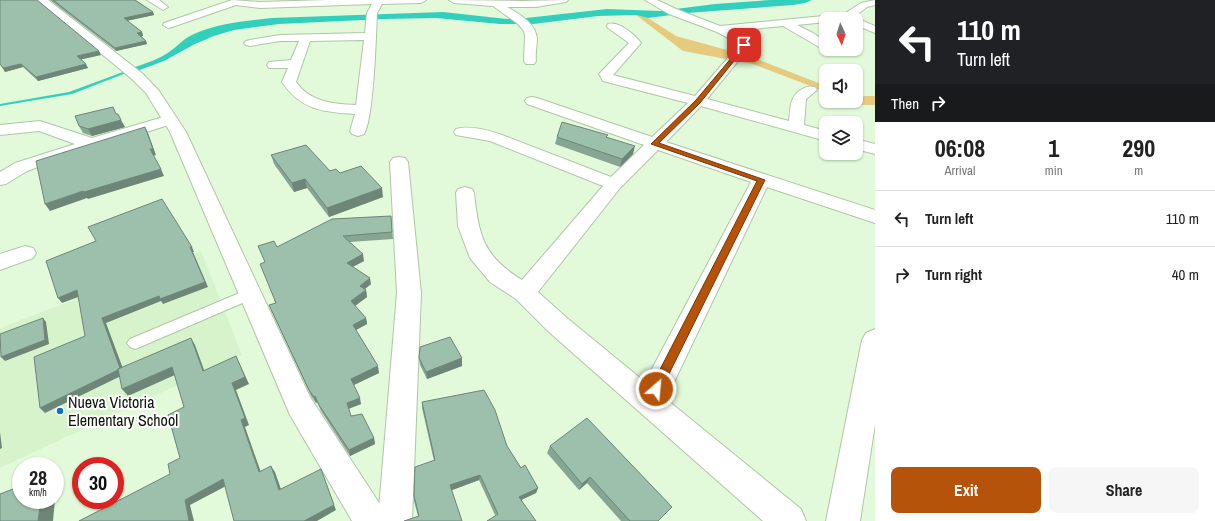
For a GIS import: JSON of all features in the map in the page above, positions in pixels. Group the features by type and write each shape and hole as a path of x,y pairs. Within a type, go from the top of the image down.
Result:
{"street":[{"path":"42,0 131,72 152,91 178,132 300,406 371,521"},
{"path":"152,0 163,7"},
{"path":"358,131 363,110 372,17 380,0"},
{"path":"168,25 238,1 260,5 321,1 421,0"},
{"path":"454,0 496,4 540,3 563,0"},
{"path":"524,293 614,184 698,101 746,44 744,41 719,29 667,10 650,0"},
{"path":"858,12 864,5 875,2"},
{"path":"496,4 526,25 531,37 529,56 530,61"},
{"path":"719,29 819,20"},
{"path":"784,23 809,34 819,42"},
{"path":"863,24 875,30"},
{"path":"612,26 631,38 635,43 606,74 608,78 819,134"},
{"path":"250,43 280,38 371,36"},
{"path":"306,37 290,82 297,94 326,108 363,110"},
{"path":"273,65 296,64"},
{"path":"796,128 800,96 810,90"},
{"path":"532,101 655,144 875,217"},
{"path":"0,180 21,167 170,120"},
{"path":"0,130 40,126 92,144"},
{"path":"462,132 483,134 496,138 614,184"},
{"path":"863,146 875,149"},
{"path":"395,521 409,293 399,162"},
{"path":"649,403 762,180"},
{"path":"465,193 468,226 478,252 498,276 524,293 558,325 789,521"},
{"path":"0,262 25,253"},
{"path":"843,521 875,340"}],"lane":[{"path":"135,342 249,294"}],"shaded area":[{"path":"636,15 648,18 676,36 749,56 819,83 819,89 753,64 683,51"},
{"path":"863,96 875,96 875,105 863,105"},
{"name":"Nueva Victoria Elementary School","path":"201,251 242,355 24,457 12,457 12,462 0,468 0,328"}],"water":[{"path":"770,0 812,0 793,5 687,13 648,18 636,15 598,16 533,24 500,24 436,18 279,24 234,30 195,44 164,61 137,71 135,67 161,57 187,38 203,30 232,23 272,18 443,12 507,19 607,9 660,11 715,4"}],"building":[{"path":"0,0 37,0 99,51 77,56 86,64 36,77 21,64 3,68 0,64"},
{"path":"53,0 135,0 153,12 124,18 142,32 137,33 146,41 115,48"},
{"path":"113,107 121,120 88,129 79,126 75,116"},
{"path":"562,122 608,135 606,137 635,146 622,159 557,137"},
{"path":"145,127 153,149 150,149 161,169 84,192 83,191 45,204 36,161"},
{"path":"306,145 330,171 336,169 340,173 361,166 382,188 327,208 305,179 292,183 271,155"},
{"path":"162,199 192,247 190,247 205,282 160,299 159,296 102,318 120,368 40,408 34,357 85,336 77,290 58,298 46,261 96,241 88,227"},
{"path":"391,216 392,232 343,236 363,254 347,263 370,278 360,286 366,290 351,301 366,318 353,325 378,366 351,379 360,398 347,403 351,416 362,414 374,438 349,450 319,405 315,396 314,397 309,390 269,305 276,303 260,264 265,262 258,246 274,241 277,247 332,219"},
{"path":"43,318 45,340 1,357 0,334"},
{"path":"450,337 462,358 426,372 419,358 420,347"},
{"path":"191,338 203,371 236,356 245,377 232,383 245,418 241,420 259,472 271,466 279,490 321,469 334,505 304,521 234,521 223,479 185,500 189,521 79,521 102,509 124,509 124,498 170,474 168,464 180,458 168,415 184,407 172,367 122,389 118,369"},
{"path":"484,390 495,410 507,446 521,468 525,465 538,488 519,497 536,521 487,521 498,514 480,475 450,485 462,521 404,521 419,516 414,496 415,467 435,460 422,402"},
{"path":"587,418 672,507 658,521 630,521 590,477 582,484 550,446"},
{"path":"12,489 12,509 40,509 38,521 0,521 0,494"}],"waterway":[{"path":"0,105 70,93 132,70"}],"place":[{"name":"Nueva Victoria Elementary School","path":"60,411"}],"route":[{"path":"656,389 762,180 655,144 698,101 744,45"}]}
